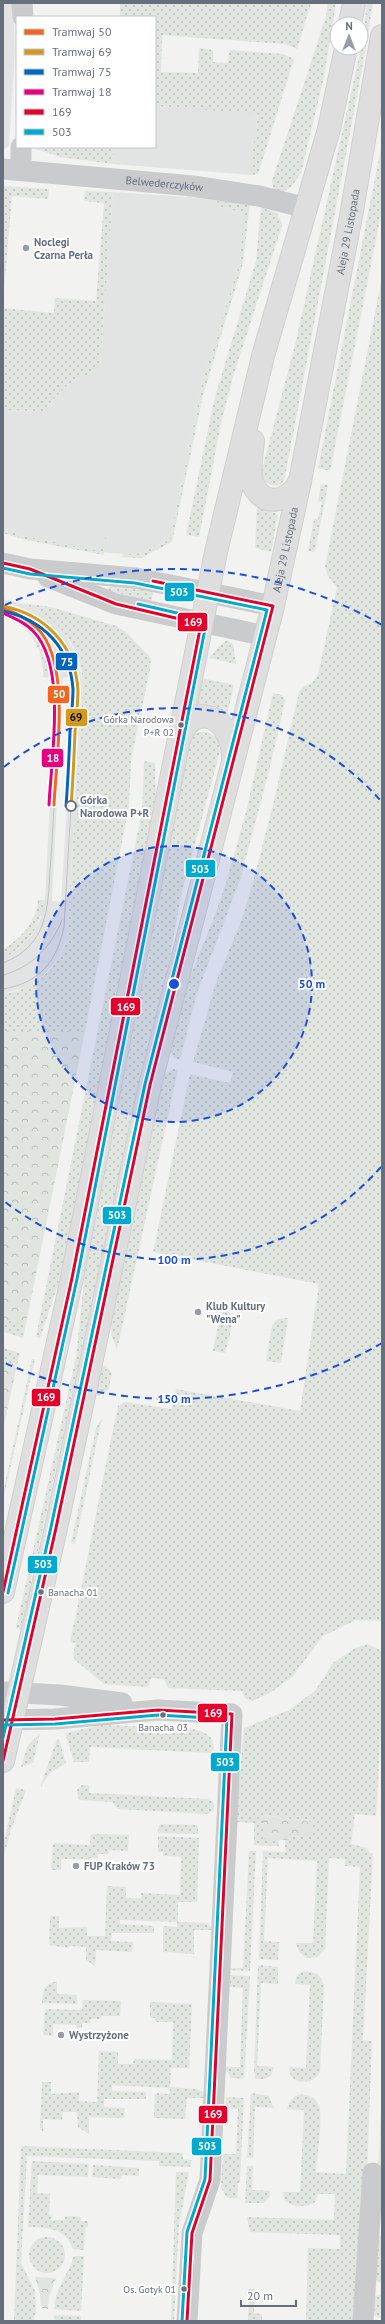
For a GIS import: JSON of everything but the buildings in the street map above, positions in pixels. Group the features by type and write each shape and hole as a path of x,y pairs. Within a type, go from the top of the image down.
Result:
{"main road":[{"path":"352,16 354,3"},
{"name":"Aleja 29 Listopada","path":"3,1761 11,1692 74,1444 150,1085 273,606 300,481 352,216 382,36"},
{"path":"3,1592 72,1278 207,593 240,448 264,356 329,129 344,56"},
{"path":"264,356 250,464 252,479 261,494 274,500 294,492 300,481"},
{"path":"177,743 188,722 201,717 214,719 223,725 230,736 233,766"}],"street":[{"path":"22,3 23,16"},
{"name":"Belwederczyków","path":"22,148 12,169 193,186 259,196 307,208"},
{"path":"3,563 30,569 136,578 273,606"},
{"path":"30,569 116,604 201,624 266,636"},
{"path":"11,1692 110,1701 158,1710"},
{"path":"8,1720 158,1710 232,1714 210,2180 192,2232 187,2321"},
{"path":"363,2321 373,2173"}],"shaded area":[{"path":"3,3 13,3 15,50 9,146 3,150"},
{"path":"156,106 258,113 251,175 113,164 114,148 156,148"},
{"path":"113,192 216,199 220,208 245,212 240,262 203,380 170,540 134,555 101,552 24,536 3,529 3,410 42,411 67,385 100,368"},
{"path":"3,599 30,606 46,614 62,627 76,655 83,684 67,938 58,959 42,977 29,987 3,994 3,958 18,950 31,936 40,920 45,900 56,681 52,660 45,646 27,625 3,613","holes":["72,677 72,724 61,902 52,901 63,678"]}],"green space":[{"path":"120,3 311,3 297,49 285,44 162,35 161,72 198,73 199,48 213,50 213,62 228,63 229,50 283,54 294,59 258,174 250,175 258,114 156,106 156,16 120,16"},
{"path":"328,3 336,3 334,16 329,16 329,46 324,77 301,173 291,187 282,192 274,191 272,181 326,16"},
{"path":"367,3 373,3 369,27 369,16 365,16"},
{"path":"359,56 364,56 285,477 283,482 275,486 264,480 262,470 296,341"},
{"path":"382,143 382,209 330,471 318,468"},
{"path":"34,148 114,148 113,164 60,157"},
{"path":"3,186 49,189 48,199 12,196 3,302"},
{"path":"187,190 250,203 243,263 203,395 172,542 141,558 122,557 124,553 134,555 170,540 203,380 240,262 244,212 220,208 216,199 187,197"},
{"path":"85,191 113,192 100,368 67,385 42,411 3,410 3,308 54,313 55,298 96,301 104,203 84,201"},
{"path":"261,207 277,213 282,223 281,229 234,373 221,423 199,537 186,535 215,397 256,261"},
{"path":"382,278 382,1621 356,1620 323,1636 292,1677 270,1693 252,1701 245,1698 242,1691 168,1688 164,1679 151,1678 148,1687 104,1684 75,1660 73,1655 76,1643 70,1642 118,1406 125,1402 172,1409 176,1389 300,1411 319,1284 153,1252 190,1074 230,1083 233,1072 193,1062 216,982 241,921 252,886 273,805 299,692 303,686 312,683 318,674 337,588 328,576 325,567"},
{"path":"321,484 328,485 315,552 308,551 314,519 318,519 322,502 318,501"},
{"path":"257,507 278,514 271,552 255,548"},
{"path":"3,529 24,536 100,551 106,533 104,555 26,540 3,533"},
{"path":"114,586 154,588 151,603 104,589"},
{"path":"22,603 51,607 116,626 126,632 151,658 131,760 129,806 85,1031 3,1031 3,994 25,988 44,976 58,959 67,938 83,688 79,659 66,635 58,625 47,616"},
{"path":"3,613 23,621 39,637 50,657 56,678 43,677 41,658 34,640 21,626 13,621 3,618"},
{"path":"227,640 233,644 236,664 210,658 218,647"},
{"path":"202,678 234,685 227,715 197,705"},
{"path":"273,693 282,695 285,701 269,771 240,880 196,996 180,1060 175,1059 169,1050 189,979 215,915 226,883 246,812"},
{"path":"208,732 217,738 220,751 181,896 166,979 139,1087 21,1629 16,1628 76,1357 85,1272 149,953 188,743 194,734"},
{"path":"144,761 155,763 156,804 62,1272 40,1338 36,1337 142,811"},
{"path":"38,900 45,900 40,918 32,935 12,954 3,958 3,949 16,940 27,929 37,908"},
{"path":"3,1031 85,1031 26,1324 3,1319"},
{"path":"173,1069 178,1070 117,1350 112,1337 111,1325 164,1074"},
{"path":"222,1307 227,1310 232,1320 225,1353 213,1351"},
{"path":"288,1318 281,1363 266,1361 272,1326 277,1319"},
{"path":"3,1319 26,1324 23,1338 3,1332"},
{"path":"3,1348 20,1353 17,1365 3,1361"},
{"path":"32,1359 35,1359 3,1500 3,1493"},
{"path":"3,1361 17,1365 3,1430"},
{"path":"105,1365 112,1373 108,1390 98,1396 98,1379 101,1370"},
{"path":"102,1418 75,1544 71,1543 96,1428"},
{"path":"368,1644 381,1651 382,1655 382,1712 376,1816 355,1814 351,1844 367,1848 370,1853 373,1853 363,2040 372,2041 367,2173 354,2321 306,2321 308,2248 340,2249 340,2235 250,2232 247,2217 334,2220 335,2194 318,2194 315,2202 304,2206 290,2204 284,2200 283,2192 300,2192 304,2110 287,2109 291,2100 299,2095 308,2095 316,2101 319,2106 320,2119 316,2172 346,2174 360,1867 345,1866 345,1859 329,1858 325,1949 318,1957 307,1958 299,1952 296,1943 313,1943 317,1861 268,1858 264,1941 279,1942 278,1960 259,1959 263,1851 285,1852 285,1840 290,1840 290,1834 311,1822 264,1815 263,1839 279,1839 279,1846 254,1845 254,1823 236,1822 244,1728 289,1710 315,1691 333,1663 355,1648"},
{"path":"102,1725 153,1727 153,1733 171,1734 171,1727 192,1729 200,1731 211,1738 213,1743 213,1751 209,1753 90,1747 89,1762 74,1762 65,1733"},
{"path":"40,1733 33,1763 21,1767 28,1745"},
{"path":"57,1739 59,1739 66,1763 50,1773 40,1788"},
{"path":"82,1785 89,1785 89,1793 208,1799 213,1802 214,1810 208,1814 118,1809 112,1802 79,1800 77,1790"},
{"path":"16,1788 26,1790 10,1833 3,1859 3,1846"},
{"path":"263,1815 311,1822 311,1835 290,1834 290,1840 263,1839"},
{"path":"161,1824 197,1825 199,1834 158,1833 159,1826"},
{"path":"91,1834 129,1835 128,1851 109,1850 108,1854 98,1854 98,1858 90,1858 89,1862 84,1862 84,1859 61,1859 61,1870 51,1870 53,1843 90,1845"},
{"path":"158,1836 199,1838 197,1902 178,1902 178,1922 207,1923 214,1930 194,1930 194,1954 163,1952 163,1926 177,1927 177,1922 120,1920 120,1924 154,1926 154,1933 112,1933 111,1941 133,1942 132,1952 96,1950 95,1966 86,1960 86,1947 69,1946 68,1948 49,1945 50,1916 59,1916 59,1928 87,1927 87,1936 105,1936 107,1886 126,1887 126,1898 141,1899 141,1893 180,1895 181,1857 163,1856 163,1852 158,1852"},
{"path":"249,1851 256,1851 250,1971 230,1970 230,1968 243,1968"},
{"path":"258,1965 278,1967 278,1984 261,1983 257,2066 274,2067 271,2076 264,2079 255,2079 254,2073"},
{"path":"301,1972 316,1973 323,1981 324,1985 320,2071 313,2079 302,2082 293,2078 289,2067 306,2068 310,1985 295,1984 296,1977"},
{"path":"230,1975 250,1976 244,2079 231,2078 226,2070 226,2067 240,2067 243,1988 230,1987"},
{"path":"57,1981 57,1994 77,1995 77,2004 42,2003 44,1988"},
{"path":"83,2000 121,2001 120,2016 101,2016 101,2019 91,2019 90,2023 82,2023 82,2028 77,2028 76,2025 53,2024 53,2036 43,2035 45,2009 82,2010"},
{"path":"150,2002 192,2004 189,2068 171,2068 170,2087 197,2089 205,2093 206,2098 187,2098 185,2119 154,2118 155,2093 169,2094 170,2088 112,2085 112,2091 146,2092 146,2099 104,2099 104,2107 125,2108 124,2118 89,2117 89,2134 78,2127 77,2112 63,2112 62,2120 43,2119 43,2132 40,2127 42,2082 51,2082 51,2094 79,2092 79,2101 97,2102 99,2051 118,2052 118,2064 133,2064 134,2059 172,2060 173,2022 155,2022 155,2018 150,2018"},
{"path":"382,2092 382,2173 378,2173"},
{"path":"251,2093 269,2096 274,2108 255,2107 253,2158 247,2158"},
{"path":"227,2097 244,2098 240,2182 238,2183 237,2199 226,2197 221,2187 223,2154 236,2154 238,2109 224,2108"},
{"path":"21,2146 183,2153 183,2159 192,2160 190,2167 159,2166 159,2161 27,2156 21,2263 35,2291 36,2311 33,2321 14,2321"},
{"path":"32,2161 89,2164 88,2177 38,2175 37,2193 50,2194 49,2215 52,2216 51,2220 65,2220 65,2216 81,2217 81,2221 88,2221 88,2227 85,2227 84,2250 73,2249 66,2237 55,2230 28,2227"},
{"path":"93,2165 139,2168 139,2176 122,2175 121,2179 92,2177"},
{"path":"247,2166 253,2166 252,2190 270,2191 269,2198 264,2203 245,2203"},
{"path":"176,2172 189,2172 179,2225 174,2321 171,2321"},
{"path":"379,2236 382,2236 382,2283 375,2280"},
{"path":"51,2237 60,2242 64,2248 64,2262 60,2268 51,2273 43,2273 34,2268 30,2262 29,2251 34,2242 40,2238"},
{"path":"74,2256 84,2256 81,2311 54,2309 59,2288"},
{"path":"35,2277 56,2278 49,2297 48,2309 41,2308 40,2294"},
{"path":"249,2289 255,2289 254,2313 262,2314 262,2321 248,2320"},
{"path":"382,2294 380,2318 373,2315 373,2297"},
{"path":"54,2315 81,2316 81,2321 55,2321"}],"tram line":[{"name":"69","path":"3,606 18,610 45,625 56,634 71,659 76,674 78,690 71,806"},
{"name":"50","path":"3,608 25,619 37,628 48,643 55,664 58,687 59,738 54,805"},
{"name":"75","path":"3,611 30,621 52,638 60,648 71,674 73,689 66,806"},
{"name":"18","path":"3,613 24,623 34,632 44,648 51,667 55,714 49,805"},
{"path":"3,963 18,956 29,947 37,937 42,925 48,899 54,805"},
{"path":"3,989 27,982 37,976 45,968 57,950 64,927 71,806"},
{"path":"3,975 23,967 39,955 58,930 62,920"}],"transit line":[{"name":"169","path":"3,563 30,569 116,604 201,624 72,1278 3,1592"},
{"name":"503","path":"3,568 30,574 135,583 267,610 145,1084 51,1527 3,1738"},
{"name":"169","path":"153,581 273,606"},
{"name":"503","path":"8,1593 77,1279 206,624 203,619 138,604"},
{"name":"169","path":"3,1761 56,1528 150,1085 273,606"},
{"name":"169","path":"3,1720 55,1719 158,1710 232,1714 210,2180 192,2233 187,2321"},
{"name":"503","path":"3,1725 55,1724 158,1715 227,1719 205,2179 187,2232 182,2321"}],"place":[{"name":"Noclegi Czarna Perła","path":"26,248"},
{"name":"Górka Narodowa P+R 02","path":"181,725"},
{"name":"Górka Narodowa P+R","path":"71,806"},
{"name":"Klub Kultury \"Wena\"","path":"198,1312"},
{"name":"Banacha 01","path":"41,1592"},
{"name":"Banacha 03","path":"163,1715"},
{"name":"FUP Kraków 73","path":"76,1866"},
{"name":"Wystrzyżone","path":"61,2035"},
{"name":"Os. Gotyk 01","path":"184,2289"}]}
